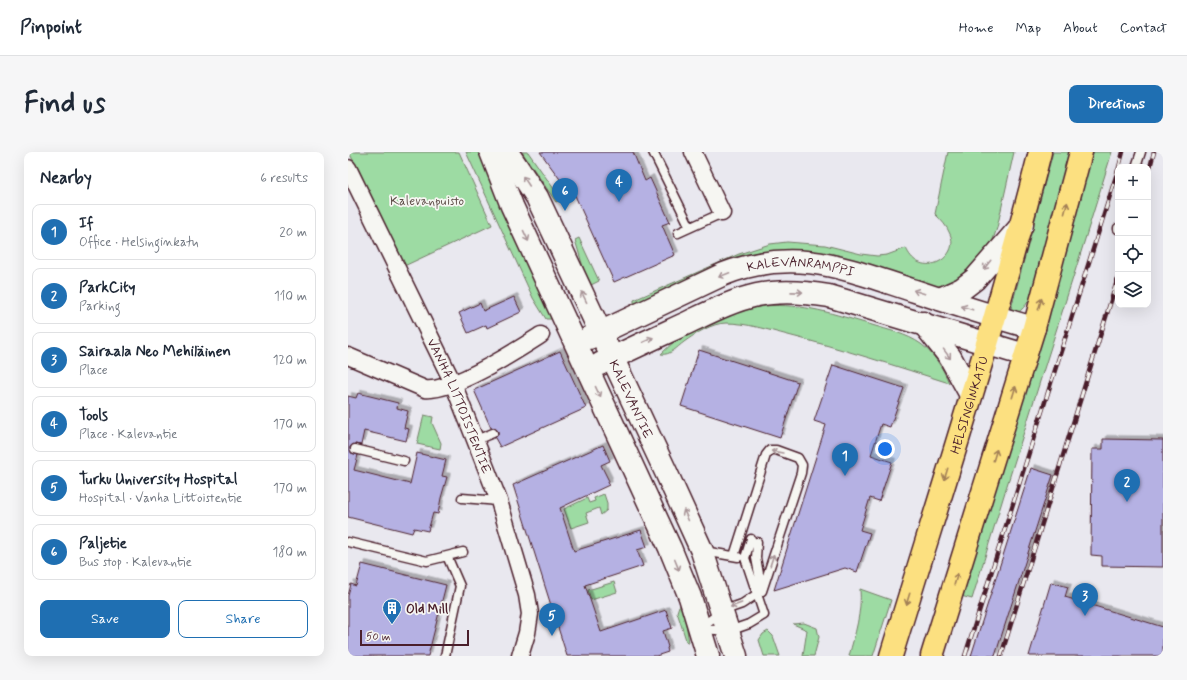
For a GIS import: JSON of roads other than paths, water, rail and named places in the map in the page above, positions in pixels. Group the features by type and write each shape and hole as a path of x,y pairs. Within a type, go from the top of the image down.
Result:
{"highway":[{"name":"HELSINGINKATU","path":"891,656 1022,225 1040,152"},
{"path":"932,656 1034,328 1081,152"}],"main road":[{"path":"491,152 512,206 670,548 690,597 708,656"},
{"name":"KALEVANTIE","path":"507,152 537,197 702,551 736,656"},
{"path":"940,299 962,289 976,279 1022,225"},
{"name":"KALEVANRAMPPI","path":"576,344 724,274 748,266 776,261 795,261 835,266 994,317 1034,328"},
{"name":"KALEVANRAMPPI","path":"588,370 731,303 758,295 779,292 804,292 829,296 1026,355"},
{"path":"923,323 950,357 971,396"}],"street":[{"path":"693,152 722,213"},
{"name":"VANHA LITTOISTENTIE","path":"348,168 453,383 499,501 527,595 530,614 530,622 520,656"},
{"path":"348,356 425,389 433,390 491,366 540,336"}],"lane":[{"path":"653,152 690,227"},
{"path":"1137,164 1141,152"},
{"path":"678,233 722,213"},
{"path":"476,440 493,433"},
{"path":"355,449 404,461"},
{"path":"700,629 722,611 742,604 759,593 800,473 802,465 798,458 776,450 770,450 766,456 734,556"},
{"path":"462,498 499,501"},
{"path":"700,629 728,631 749,624 764,615 759,593 754,540 745,558 759,593"},
{"path":"348,542 427,561 463,552"},
{"path":"702,551 745,558"},
{"path":"445,656 460,586 446,556"}],"railway":[{"path":"1120,164 1123,152"},
{"path":"1151,164 1154,152"},
{"path":"965,656 1115,180"},
{"path":"1001,656 1115,288"}],"place":[{"name":"Tools","path":"619,202"},
{"name":"Paljetie","path":"565,211"},
{"name":"If","path":"845,476"},
{"name":"ParkCity","path":"1127,502"},
{"name":"Sairaala Neo Mehiläinen","path":"1085,616"},
{"name":"Old Mill","path":"392,625"},
{"name":"Turku University Hospital","path":"552,636"}],"park label":[{"name":"Kalevanpuisto","path":"427,200"}]}
